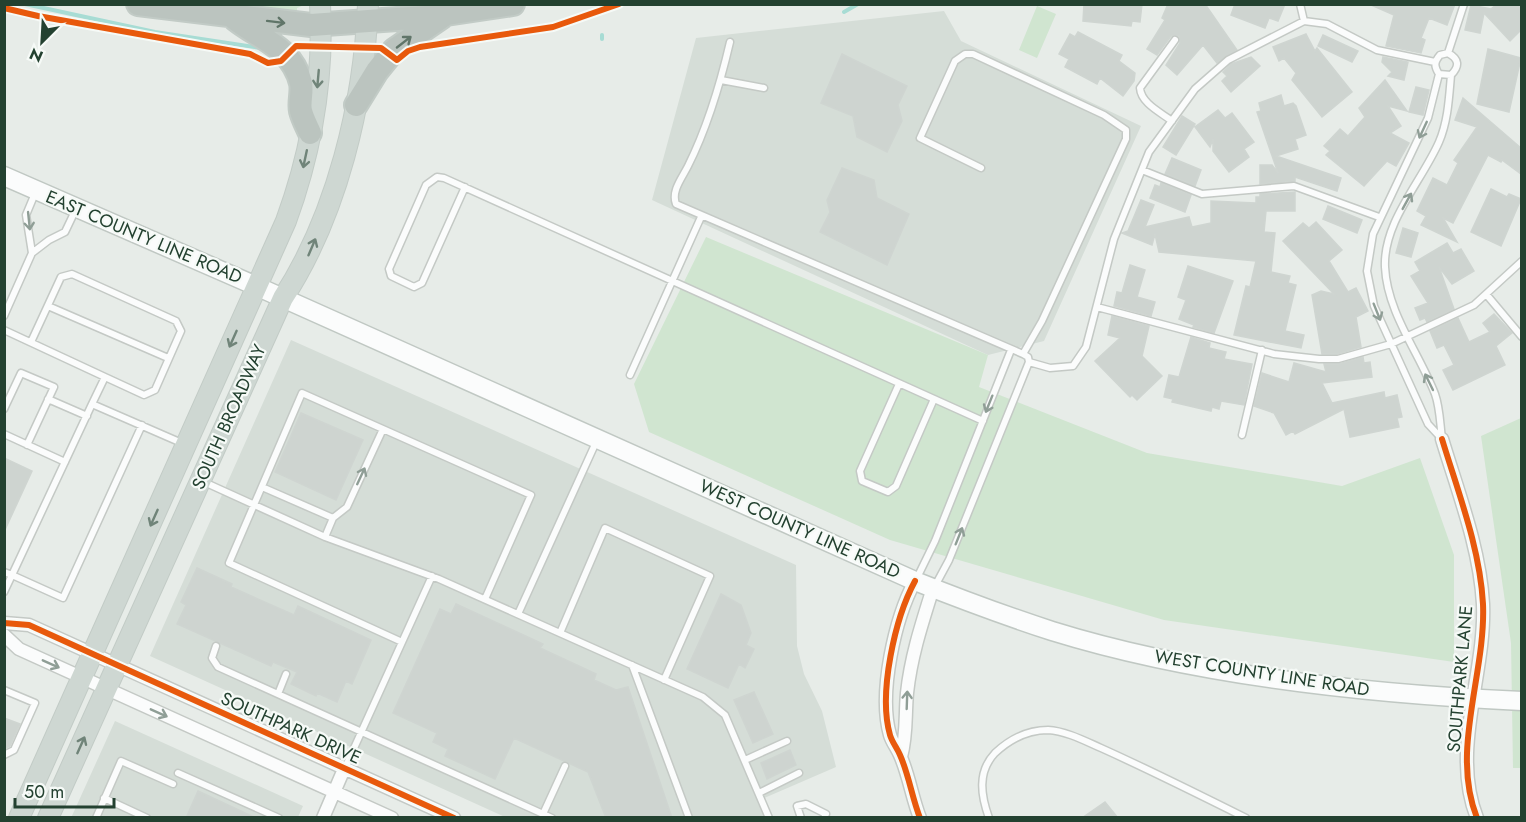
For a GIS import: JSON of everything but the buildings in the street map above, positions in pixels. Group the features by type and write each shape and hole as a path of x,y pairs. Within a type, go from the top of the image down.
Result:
{"highway":[{"path":"138,4 231,16 367,13 446,15 513,4"},
{"path":"356,105 376,71 394,50 446,15"},
{"path":"231,16 252,33 273,43 290,59 301,83 300,109 310,133"}],"main road":[{"name":"SOUTH BROADWAY","path":"48,818 283,298 304,265 317,235 347,142 356,105 367,13"},
{"name":"SOUTH BROADWAY","path":"19,818 279,239 292,205 310,133 318,79 320,15"},
{"name":"EAST COUNTY LINE ROAD","path":"4,176 283,298"},
{"name":"WEST COUNTY LINE ROAD","path":"283,298 915,581 1053,631 1146,655 1347,688 1474,699 1521,700"}],"street":[{"name":"SOUTHPARK LANE","path":"1442,439 1471,537 1483,603 1467,760 1470,793 1477,818"},
{"path":"915,581 902,612 894,642 887,692 890,736 901,757 920,818"},
{"path":"901,757 907,736 907,695 911,660 933,588"},
{"name":"SOUTHPARK DRIVE","path":"4,623 29,625 454,818"},
{"path":"4,635 19,650 392,818"},
{"path":"323,818 344,769"}],"lane":[{"path":"1300,4 1304,21"},
{"path":"1435,62 1440,55 1448,53 1464,4"},
{"path":"1029,362 1050,368 1073,366 1086,347 1114,239 1149,152 1195,89 1228,60 1304,21 1327,24 1377,51 1435,62"},
{"path":"1172,121 1145,100 1140,88 1175,40"},
{"path":"730,42 721,80 700,141 674,193 676,204 701,217 1028,357 1029,362 949,560 933,588"},
{"name":"SOUTHPARK LANE","path":"1442,439 1435,393 1407,337 1388,286 1386,257 1394,225 1439,142 1446,122 1451,75 1457,70 1458,63 1448,53"},
{"path":"981,168 920,138 955,61 965,54 974,54 1095,110 1126,130 1126,139 1042,321 1023,354"},
{"path":"1435,62 1439,74 1451,75"},
{"name":"SOUTHPARK LANE","path":"1439,74 1428,118 1373,234 1367,271 1374,306 1428,424 1442,439"},
{"path":"721,80 764,88"},
{"path":"1142,171 1202,194 1294,186 1379,218"},
{"path":"465,187 422,283 414,287 391,276 389,269 426,185 437,177 465,187 983,422"},
{"path":"32,253 26,214 36,190"},
{"path":"4,316 32,253 49,240 65,232 76,208"},
{"path":"630,375 701,217"},
{"path":"1096,307 1262,350 1319,359 1338,359 1391,344 1474,304 1521,261"},
{"path":"4,330 144,395 155,390 181,331 177,321 72,274 61,277 31,342"},
{"path":"1486,294 1521,337"},
{"path":"48,306 168,358"},
{"path":"915,581 935,540 1011,350"},
{"path":"1242,435 1262,350"},
{"path":"4,409 21,373 54,387 27,444"},
{"path":"4,592 105,377"},
{"path":"899,384 860,471 862,481 888,492 896,486 934,399"},
{"path":"402,642 229,563 302,393 531,495 485,599"},
{"path":"48,399 87,416"},
{"path":"92,404 186,445"},
{"path":"4,572 63,598 142,425"},
{"path":"325,537 333,518 347,507 382,429"},
{"path":"4,434 65,462"},
{"path":"519,614 598,440"},
{"path":"200,480 325,537 432,576 704,698 720,709 745,760 769,818"},
{"path":"262,487 333,518"},
{"path":"560,633 605,528 710,576 664,680"},
{"path":"344,769 432,576"},
{"path":"216,646 212,658 218,667 552,818"},
{"path":"632,665 689,818"},
{"path":"278,694 286,674"},
{"path":"4,690 35,703 14,750 4,755"},
{"path":"989,818 981,794 983,775 991,758 1007,742 1017,737 1027,733 1050,730 1077,738 1118,756 1246,818"},
{"path":"745,760 787,741"},
{"path":"96,818 121,761 173,784"},
{"path":"543,814 565,766"},
{"path":"178,773 279,818"},
{"path":"759,793 799,773"},
{"path":"105,798 147,818"},
{"path":"801,818 797,806 806,804 826,814 824,818"}],"shaded area":[{"path":"944,11 961,41 1141,126 1044,341 988,355 652,200 696,38"},
{"path":"291,340 796,565 797,646 804,674 822,711 836,767 762,799 769,817 505,817 150,656"},
{"path":"115,721 303,806 298,817 71,818"}],"green space":[{"path":"236,5 304,5 297,8 297,12"},
{"path":"1037,6 1056,14 1037,58 1019,50"},
{"path":"706,237 988,355 979,387 1147,453 1342,486 1420,458 1454,555 1454,662 1164,620 890,540 649,432 634,384"},
{"path":"1521,418 1521,768 1513,768 1511,643 1481,436"}],"waterway":[{"path":"25,4 155,32 261,48"},
{"path":"844,12 858,4"}],"cycle path":[{"path":"4,8 250,54 268,63 281,61 296,46 381,48 397,60 408,51 420,47 553,27 619,4"},
{"path":"1442,439 1473,541 1483,604 1480,657 1471,712 1467,766 1470,792 1477,818"},
{"path":"915,581 895,635 890,656 886,698 890,735 903,763 920,818"},
{"path":"4,623 29,625 454,818"}]}
